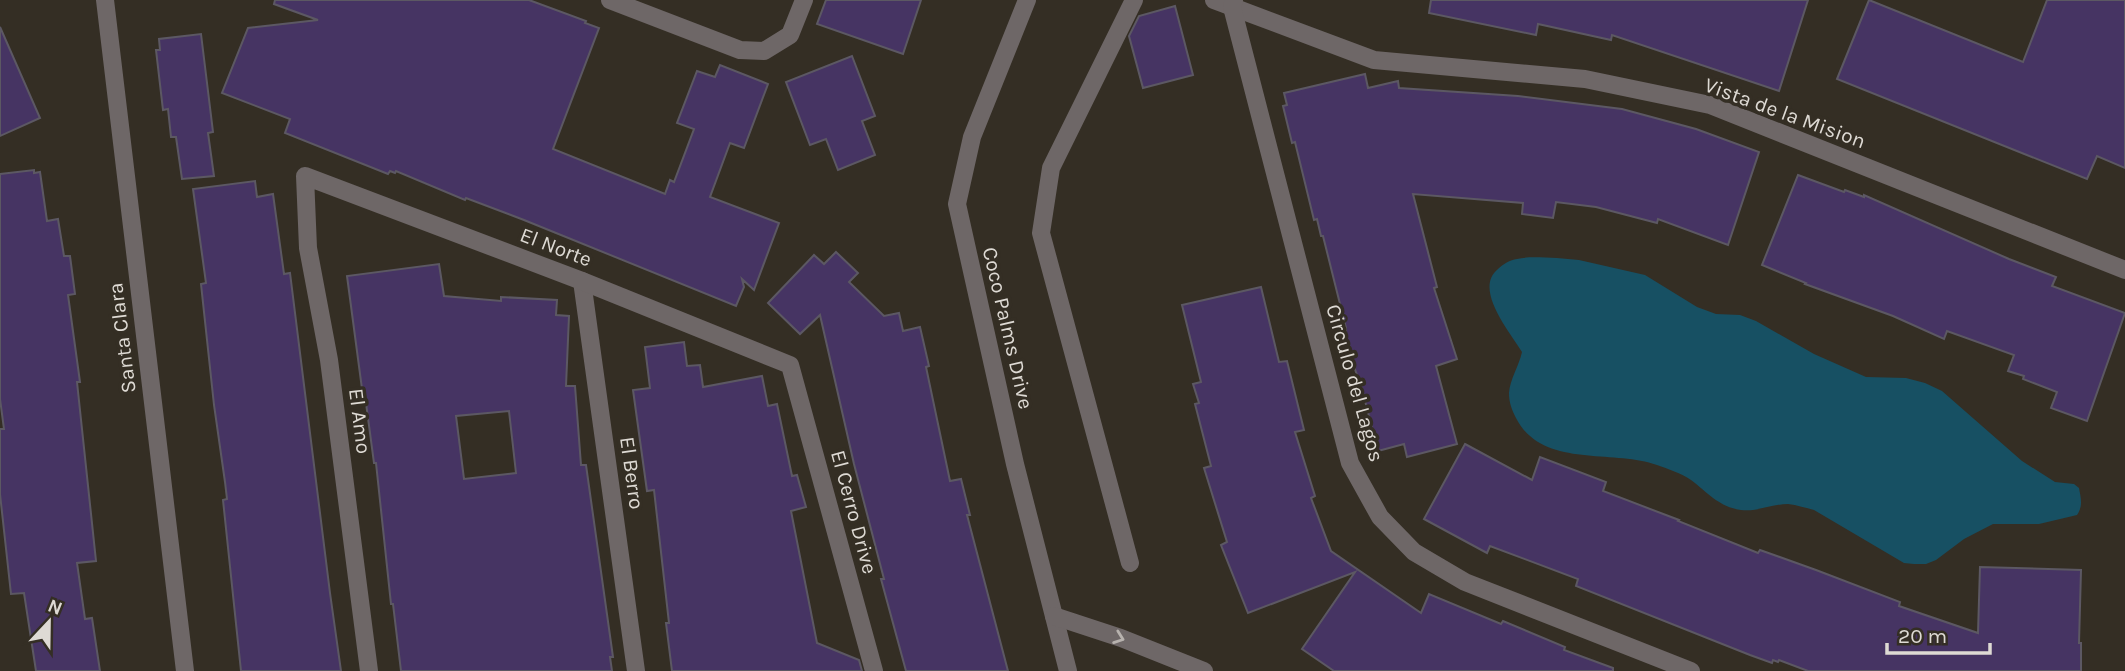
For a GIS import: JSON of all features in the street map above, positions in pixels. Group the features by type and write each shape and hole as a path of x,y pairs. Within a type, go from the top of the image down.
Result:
{"street":[{"name":"Santa Clara","path":"104,0 185,671"},
{"path":"610,0 740,50 764,51 790,35 802,7"},
{"name":"Coco Palms Drive","path":"1027,0 972,137 957,204 1015,464 1068,671"},
{"path":"1130,563 1041,233 1051,168 1133,0"},
{"name":"Vista de la Mision","path":"1214,0 1233,4 1374,60 1585,79 1710,106 2125,270"},
{"name":"Circulo del Lagos","path":"1233,4 1350,463 1380,517 1414,552 1465,582 1690,671"},
{"name":"El Norte","path":"305,176 582,281 790,365"},
{"name":"El Amo","path":"305,176 308,248 329,360 369,671"},
{"name":"El Berro","path":"582,281 636,671"},
{"name":"El Cerro Drive","path":"790,365 874,671"},
{"path":"1054,616 1121,638 1204,671"}],"water":[{"path":"1557,258 1579,260 1645,275 1697,307 1716,314 1740,315 1756,321 1814,354 1866,377 1906,378 1942,391 2022,461 2055,482 2074,484 2079,488 2079,512 2077,515 2039,524 1993,524 1964,539 1936,560 1926,564 1904,563 1814,510 1788,504 1741,510 1726,506 1687,478 1657,465 1639,460 1579,455 1543,445 1528,434 1511,406 1510,388 1522,352 1496,310 1490,288 1491,277 1509,261"}],"building":[{"path":"275,0 529,0 586,21 585,23 599,28 553,149 665,194 670,180 674,182 694,129 677,123 697,71 715,77 720,65 768,84 744,148 730,143 710,197 779,223 754,290 742,279 744,287 736,306 524,220 466,198 465,200 396,171 390,171 388,174 285,133 290,119 222,93 248,28 318,20 274,4"},
{"path":"826,0 921,0 903,54 817,24"},
{"path":"1431,0 1808,0 1779,91 1612,35 1611,40 1538,24 1536,35 1429,13"},
{"path":"1869,0 2023,62 2047,0 2125,0 2125,168 2097,156 2087,179 1837,79"},
{"path":"1175,6 1193,75 1143,88 1129,36 1139,16"},
{"path":"0,27 40,118 0,136"},
{"path":"201,34 213,132 208,133 214,176 182,179 176,137 171,137 168,109 163,110 156,50 160,50 159,39"},
{"path":"852,56 875,116 862,121 875,155 838,170 826,139 810,145 786,82"},
{"path":"1365,74 1368,88 1398,81 1399,88 1518,96 1622,109 1696,129 1759,152 1728,245 1658,219 1657,223 1596,207 1556,202 1553,218 1522,214 1523,203 1413,194 1437,287 1434,288 1457,359 1436,366 1457,444 1407,457 1404,444 1378,451 1362,389 1345,341 1346,328 1323,236 1317,219 1314,220 1295,142 1292,143 1283,106 1287,105 1284,93"},
{"path":"34,170 34,173 40,172 47,221 58,219 64,256 70,256 75,294 68,295 80,382 77,382 96,561 77,563 85,619 92,618 100,671 36,671 24,593 11,594 0,494 0,429 4,429 0,399 0,174"},
{"path":"1798,175 1844,192 1845,190 1864,195 2056,277 2052,286 2125,313 2087,421 2051,408 2057,392 2008,371 2014,355 1947,331 1944,339 1762,265"},
{"path":"255,181 257,197 273,194 284,274 290,273 341,671 241,671 223,500 227,499 201,284 206,283 193,189"},
{"path":"836,252 858,273 849,282 884,316 899,313 903,331 920,327 950,481 961,479 970,515 967,515 1008,671 906,671 881,579 884,579 820,315 800,334 768,303 814,255 824,264"},
{"path":"439,264 444,296 501,301 501,297 557,300 556,315 569,316 566,386 575,386 581,465 586,465 613,657 610,657 612,671 401,671 376,463 366,403 364,404 347,276","holes":["509,411 516,473 464,479 456,416"]},
{"path":"1261,287 1279,362 1287,361 1304,430 1295,432 1315,496 1311,498 1331,551 1421,613 1429,594 1501,624 1503,621 1565,647 1564,650 1613,668 1613,671 1334,671 1302,649 1355,572 1248,613 1221,545 1227,542 1204,468 1211,466 1195,404 1199,403 1193,384 1201,382 1182,305"},
{"path":"684,342 687,366 700,365 703,387 762,376 768,406 777,404 792,476 797,475 806,507 791,511 817,643 859,660 862,671 672,671 654,490 647,491 633,390 650,388 645,347"},
{"path":"1465,444 1532,480 1540,457 1606,482 1603,491 1758,553 1760,550 1816,570 1900,602 1899,606 1978,633 1980,567 2081,570 2081,671 1808,671 1779,660 1773,660 1772,663 1750,655 1576,586 1578,579 1490,546 1487,553 1424,519"}]}
